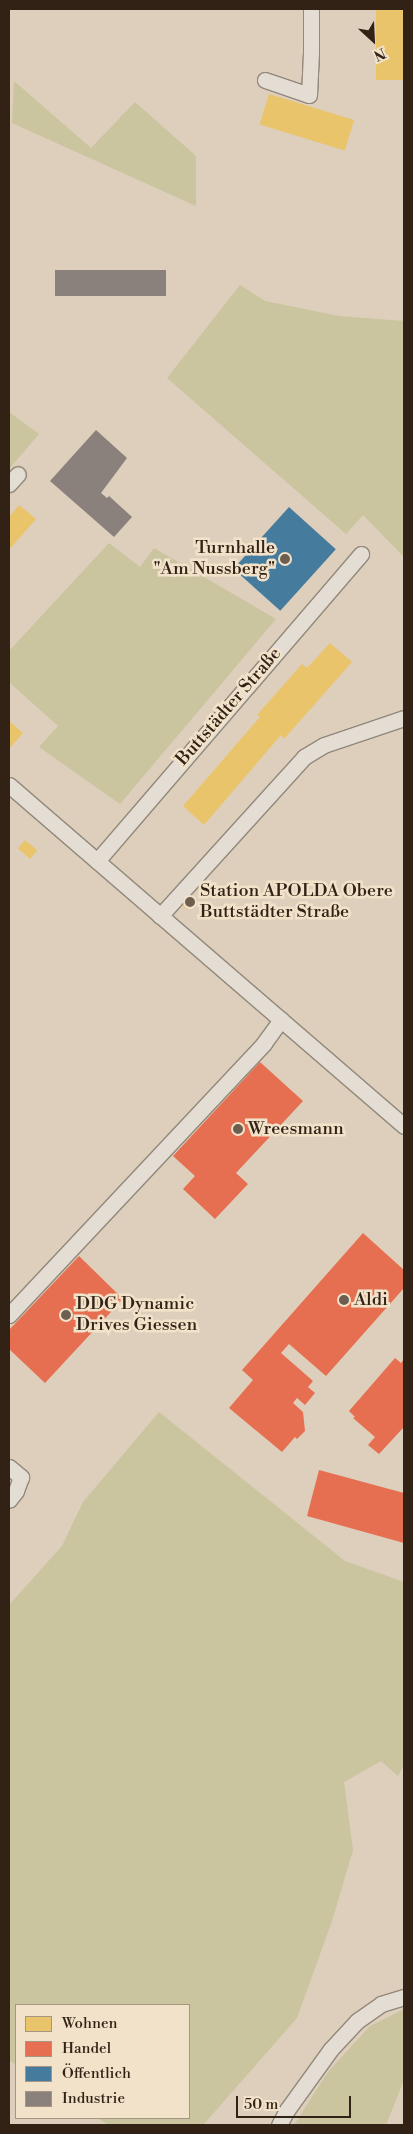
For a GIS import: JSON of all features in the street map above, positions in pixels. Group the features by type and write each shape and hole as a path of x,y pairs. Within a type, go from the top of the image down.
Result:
{"street":[{"path":"265,80 308,95 311,53 311,9"},
{"name":"Buttstädter Straße","path":"97,861 361,554"},
{"path":"160,916 304,757 324,745 404,718"},
{"path":"9,785 404,1126"},
{"path":"9,1315 264,1043 281,1020"},
{"path":"9,1467 21,1477 16,1491 9,1500"},
{"path":"279,2125 287,2110 320,2064 357,2021 381,2004 404,1996"}],"shaded area":[{"path":"14,81 91,148 135,102 196,156 196,206 12,123"},
{"path":"240,285 265,301 339,316 404,321 404,557 363,515 346,534 167,378"},
{"path":"9,412 39,434 9,469"},
{"path":"109,543 140,567 154,548 276,619 120,804 39,747 58,726 9,682 9,651"},
{"path":"159,1412 345,1561 404,1582 404,1765 398,1776 381,1761 344,1782 353,1850 332,1921 297,2018 203,2125 109,2125 99,2119 190,2119 190,2004 15,2004 15,2064 9,2060 9,1605 62,1546 83,1502"},
{"path":"404,2009 404,2080 386,2125 294,2125 328,2072 370,2026"}],"building: Wohnen":[{"path":"376,9 404,9 404,80 376,80"},
{"path":"269,94 354,120 345,151 260,125"},
{"path":"19,505 36,519 9,550 9,517"},
{"path":"330,643 352,662 284,739 281,735 204,825 183,806 260,717 257,715 302,664 307,668"},
{"path":"9,721 23,733 9,749"},
{"path":"25,840 37,850 30,859 18,848"},
{"name":"Station APOLDA Obere Buttstädter Straße","path":"191,894 197,900 187,910 181,904"}],"building: Handel":[{"name":"Wreesmann","path":"260,1062 303,1101 236,1173 248,1184 215,1219 183,1189 195,1176 173,1156"},
{"path":"363,1233 404,1270 404,1288 326,1376 289,1344 281,1353 313,1381 308,1387 315,1393 305,1405 297,1398 293,1403 303,1412 305,1431 297,1439 295,1437 282,1452 229,1408 253,1380 242,1370"},
{"name":"DDG Dynamic Drives Giessen","path":"79,1256 123,1299 45,1383 9,1349 9,1330"},
{"path":"395,1358 401,1363 404,1359 404,1427 379,1454 368,1445 375,1437 353,1418 355,1417 349,1411"},
{"path":"319,1470 404,1493 404,1543 307,1516"}],"building: Öffentlich":[{"name":"Turnhalle \"Am Nussberg\"","path":"289,507 336,549 280,611 233,569"}],"building: Industrie":[{"path":"55,270 166,270 166,296 55,296"},
{"path":"96,430 127,458 101,493 107,498 109,496 132,517 114,537 50,481"}],"place":[{"name":"Turnhalle \"Am Nussberg\"","path":"285,559"},
{"name":"Station APOLDA Obere Buttstädter Straße","path":"190,902"},
{"name":"Wreesmann","path":"238,1129"},
{"name":"Aldi","path":"344,1300"},
{"name":"DDG Dynamic Drives Giessen","path":"66,1315"}]}
